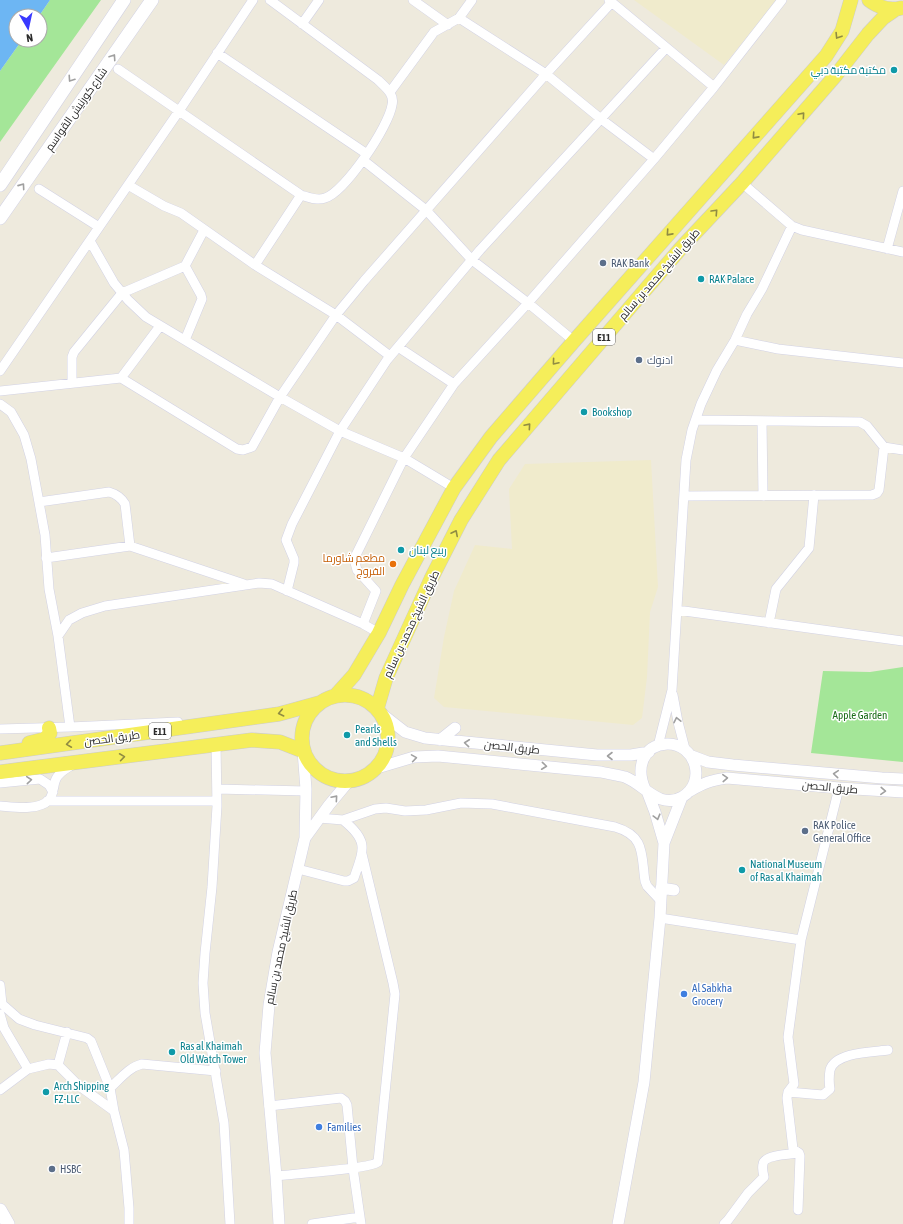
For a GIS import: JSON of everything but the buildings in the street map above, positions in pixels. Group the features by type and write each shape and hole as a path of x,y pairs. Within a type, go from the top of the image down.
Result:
{"main road":[{"name":"شارع كورنيش القواسم","path":"0,184 124,0"},
{"name":"شارع كورنيش القواسم","path":"0,218 152,0"},
{"name":"طريق الشيخ محمد بن سالم","path":"336,695 354,675 379,633 402,585 454,488 491,437 826,56 842,31 851,0"},
{"path":"869,0 883,7 899,9"},
{"name":"طريق الشيخ محمد بن سالم","path":"380,712 386,678 431,579 461,520 499,460 681,248 742,183 836,76 868,34 883,18 899,9"},
{"path":"347,694 358,696 369,702 380,712 387,728 388,742 384,756 377,768 364,776 349,781 337,781 316,771 308,762 303,751 301,738 303,725 309,713 319,703 336,695 347,694"},
{"name":"طريق الحصن","path":"0,754 279,714 319,703"},
{"path":"0,747 45,739 50,734 49,728"},
{"name":"طريق الحصن","path":"0,772 252,740 280,742 303,751"},
{"path":"0,1210 8,1224"}],"street":[{"path":"0,372 179,111 253,0"},
{"path":"118,69 301,195 311,198 324,199 336,192 365,157 381,132 392,105 390,92 378,80 270,0"},
{"path":"302,24 319,0"},
{"path":"413,0 448,24"},
{"path":"390,92 434,32 459,18 472,0"},
{"path":"362,624 376,591 357,570 354,559 404,458 454,384 528,303 654,159 714,87 782,0"},
{"path":"0,391 121,378 237,449 243,450 252,447 280,397 336,315 364,281 610,1 714,87"},
{"path":"459,18 546,74 601,119 654,159"},
{"path":"286,591 294,559 286,540 292,524 340,431 390,356 472,260 666,48"},
{"path":"217,53 365,157 426,210 472,260 574,341"},
{"path":"742,183 792,226 802,230 903,252"},
{"path":"128,185 164,206 181,213 255,264 336,315 390,356"},
{"path":"39,189 99,227"},
{"path":"887,249 903,191"},
{"path":"255,264 301,195"},
{"path":"664,843 685,794 694,784 697,774 696,765 688,752 678,722 672,690 686,460 692,430 701,404 717,370 762,289 792,226"},
{"path":"72,383 72,357 74,352 122,293 185,266 204,230"},
{"path":"90,241 114,283 146,317 340,431 404,458 454,488"},
{"path":"185,266 202,299 185,340"},
{"path":"121,378 160,326"},
{"path":"735,340 778,349 903,363"},
{"path":"398,347 454,384"},
{"path":"0,404 10,412 24,435 31,459 45,535 49,589 58,636 70,727"},
{"path":"696,420 860,422 867,426 884,448 903,450"},
{"path":"762,421 763,496"},
{"path":"684,496 872,495 877,493 884,448"},
{"path":"39,502 109,492 116,494 122,498 125,504 130,546"},
{"path":"769,623 776,589 809,548 814,495"},
{"path":"46,558 130,546 245,585"},
{"path":"58,636 69,620 82,613 105,606 259,583 272,584 379,633"},
{"path":"677,610 903,641"},
{"path":"618,1224 644,1082 662,888 664,843 655,812 641,780 640,770 643,760 653,749 672,690"},
{"name":"طريق الحصن","path":"380,712 404,732 425,738 609,756 631,755 653,749"},
{"path":"0,729 230,721"},
{"path":"440,740 455,728"},
{"path":"216,744 217,801 212,887 203,983 205,1013 224,1123 230,1224"},
{"path":"653,749 667,744 677,745 688,752"},
{"name":"طريق الشيخ محمد بن سالم","path":"279,1224 265,1053 269,1005 278,952 305,838 306,791 303,751"},
{"name":"طريق الحصن","path":"688,752 708,762 903,779"},
{"name":"طريق الحصن","path":"377,768 414,757 438,756 601,772 625,777 646,790"},
{"path":"0,806 35,806 44,804 50,799 56,778 61,772 75,763"},
{"name":"طريق الحصن","path":"685,794 704,783 715,779 727,778 903,792"},
{"path":"0,783 40,779 49,784 53,792"},
{"name":"طريق الشيخ محمد بن سالم","path":"305,838 349,781"},
{"path":"799,1153 793,1149 787,1098 788,1092 794,1084 788,1037 801,940 824,853 839,788"},
{"path":"217,789 306,791"},
{"path":"646,790 655,797 663,800 673,800 685,794"},
{"path":"47,801 217,801"},
{"path":"319,818 343,820 376,809 386,808 405,811 424,810 475,802 615,827 623,829 636,839 640,845 645,881 647,886 661,901"},
{"path":"276,1176 353,1168 375,1164 378,1162 395,994 362,854 360,837 354,829 343,820"},
{"path":"298,869 348,881 354,878 362,854"},
{"path":"662,888 674,890"},
{"path":"660,918 801,940"},
{"path":"0,985 1,1010 4,1028 28,1069"},
{"path":"1,1010 35,1025 67,1032 87,1038 91,1041 110,1088 124,1150 129,1224"},
{"path":"58,1065 67,1032"},
{"path":"788,1092 823,1095 830,1089 830,1070 834,1062 847,1056 888,1050"},
{"path":"0,1090 28,1069 49,1064 58,1065 78,1084 114,1111"},
{"path":"110,1088 129,1070 142,1064 216,1071"},
{"path":"269,1106 341,1098 347,1105 353,1168 361,1220 312,1224"},
{"path":"798,1210 799,1153"},
{"path":"727,1223 748,1194 764,1177 763,1163 765,1160 770,1157 799,1153"}],"shaded area":[{"path":"634,0 777,0 724,65"},
{"path":"651,460 658,587 650,612 647,677 642,718 633,725 444,707 434,698 444,637 454,591 475,545 512,549 509,489 525,464"}],"green space":[{"path":"50,0 101,0 0,142 0,71 16,48 48,48 48,8 44,8"},
{"name":"Apple Garden","path":"903,667 903,762 811,753 823,671 870,672"}],"water":[{"path":"0,0 50,0 44,8 8,8 8,48 16,48 0,71"}],"place":[{"name":"مكتبة مكتبة دبي","path":"894,70"},
{"name":"RAK Bank","path":"603,263"},
{"name":"RAK Palace","path":"701,279"},
{"name":"ادنوك","path":"639,360"},
{"name":"Bookshop","path":"584,412"},
{"name":"ربيع لبنان","path":"401,550"},
{"name":"مطعم شاورما الفروج","path":"393,564"},
{"name":"Pearls and Shells","path":"347,735"},
{"name":"RAK Police General Office","path":"805,831"},
{"name":"National Museum of Ras al Khaimah","path":"742,870"},
{"name":"Al Sabkha Grocery","path":"684,994"},
{"name":"Ras al Khaimah Old Watch Tower","path":"172,1052"},
{"name":"Arch Shipping FZ-LLC","path":"46,1092"},
{"name":"Families","path":"319,1127"},
{"name":"HSBC","path":"52,1169"}]}
